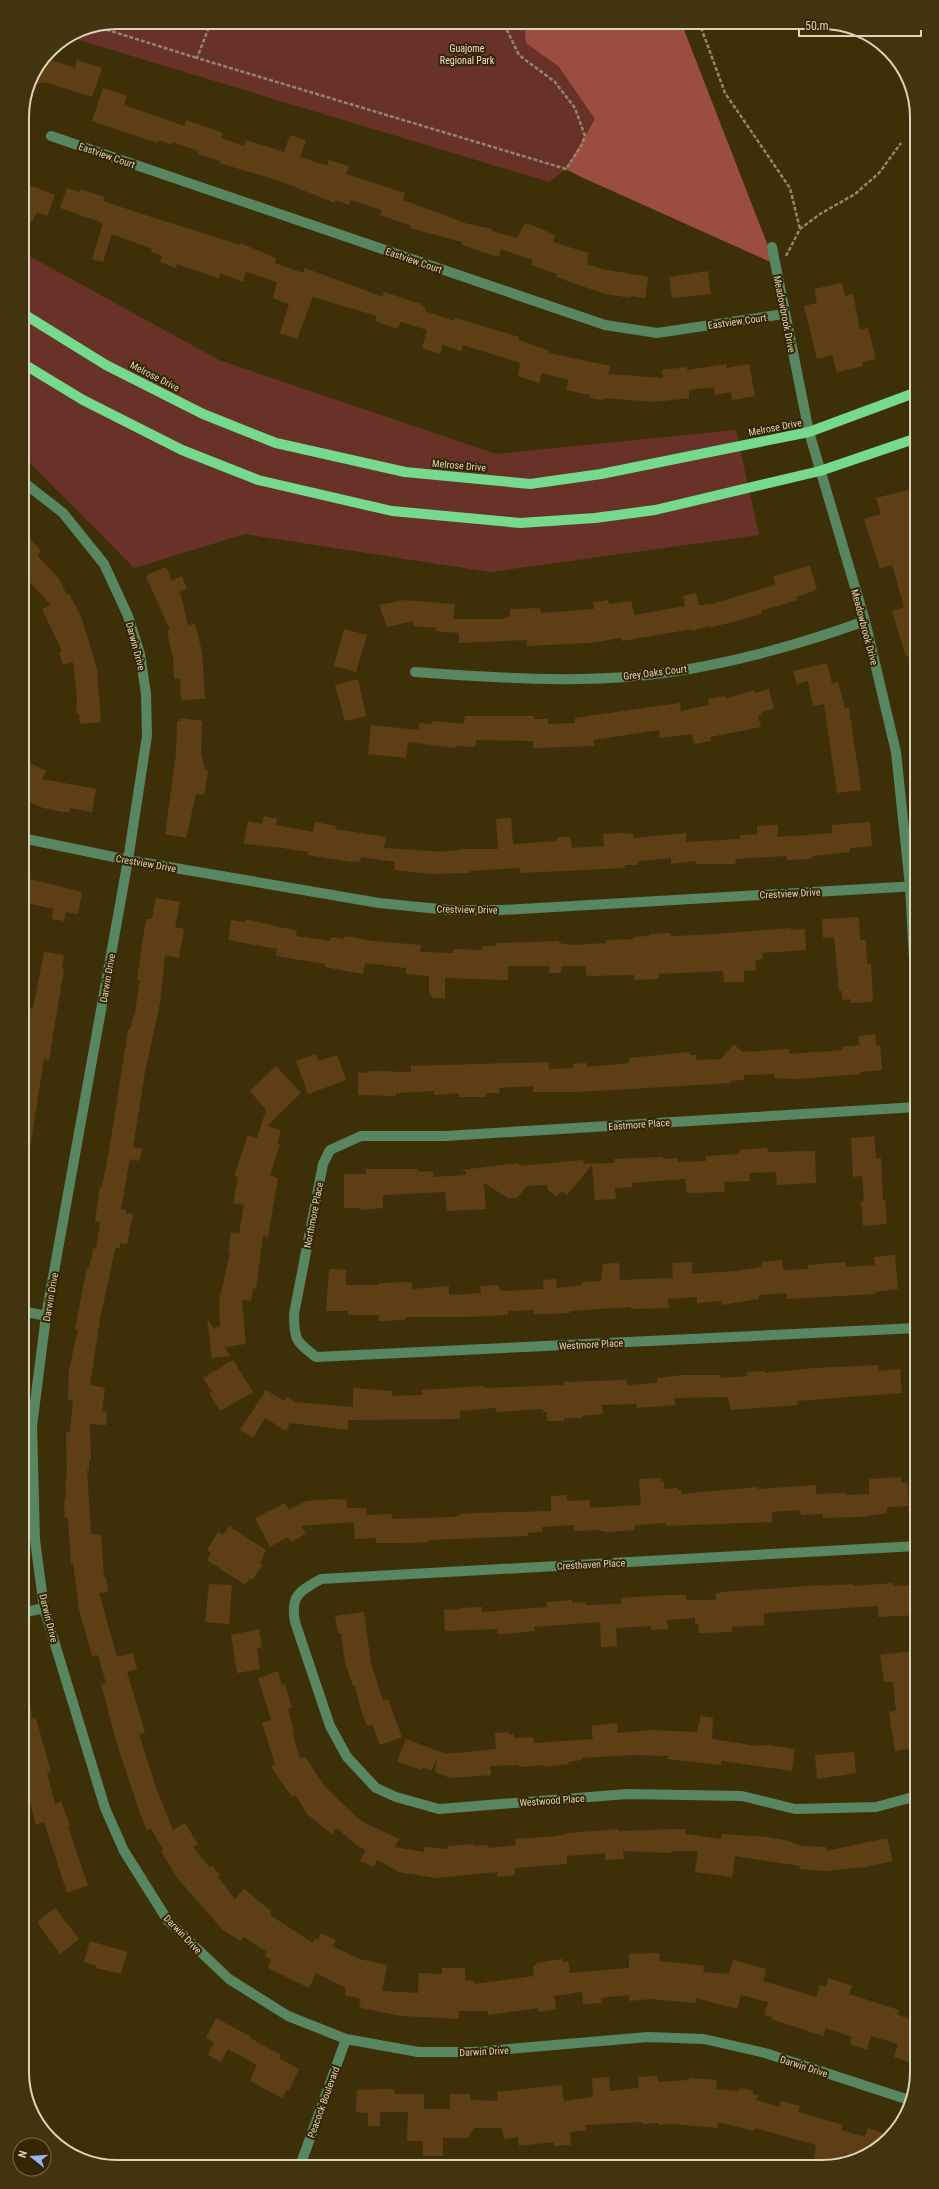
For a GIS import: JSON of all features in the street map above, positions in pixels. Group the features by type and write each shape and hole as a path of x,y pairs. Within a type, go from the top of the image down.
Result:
{"main road":[{"name":"Melrose Drive","path":"29,317 106,365 203,414 276,443 405,472 530,484 601,474 809,432 910,395"},
{"path":"29,367 83,400 182,450 258,480 392,510 520,523 595,518 655,510 820,471 910,440"}],"street":[{"name":"Eastview Court","path":"51,136 605,325 656,333 784,314"},
{"name":"Meadowbrook Drive","path":"772,247 784,314 809,432 865,621 896,752 910,856"},
{"name":"Darwin Drive","path":"29,486 63,513 104,564 128,616 140,654 146,694 147,736 128,860 46,1316 32,1426 35,1540 44,1608 105,1808 124,1851 168,1921 228,1979 288,2016 346,2039 418,2052 474,2052 648,2037 704,2040 765,2053 905,2099"},
{"name":"Grey Oaks Court","path":"416,672 526,680 636,676 710,664 822,637 865,621"},
{"name":"Crestview Drive","path":"29,839 128,860 379,903 449,910 502,910 910,886"},
{"name":"Eastmore Place","path":"361,1136 445,1136 910,1107"},
{"name":"Northmore Place","path":"294,1314 323,1164 330,1150 361,1136"},
{"path":"29,1312 46,1316"},
{"name":"Westmore Place","path":"294,1314 294,1334 299,1343 316,1357 910,1328"},
{"name":"Cresthaven Place","path":"295,1622 292,1608 298,1592 321,1579 910,1546"},
{"path":"29,1611 44,1608"},
{"name":"Westwood Place","path":"295,1622 330,1726 347,1757 376,1788 396,1797 439,1809 627,1794 742,1796 794,1809 876,1807 910,1798"},
{"name":"Peacock Boulevard","path":"302,2160 346,2039"}],"path":[{"path":"197,58 208,29"},
{"path":"107,30 566,168 581,146 585,136 578,114 558,86 519,55 506,29"},
{"path":"702,29 725,94 790,188 800,230"},
{"path":"775,264 782,262 790,251 800,230 820,214 855,194 879,173 900,143"}],"green space":[{"name":"Guajome Regional Park","path":"111,29 540,29 526,43 559,67 596,119 566,169 549,182 76,39 89,34"},
{"path":"29,256 219,360 496,454 736,430 759,535 490,572 245,534 134,568 29,462"}],"shaded area":[{"path":"525,29 684,29 775,264 566,169 595,119 559,67 526,43"}],"building":[{"path":"50,60 75,68 77,60 102,68 92,97 45,82 35,85 44,68"},
{"path":"103,88 127,96 124,105 184,126 186,120 223,133 221,138 244,146 246,140 284,152 290,135 306,140 300,157 327,166 329,160 349,166 346,174 405,193 403,200 468,224 493,229 492,231 517,238 525,223 539,228 555,235 553,242 588,253 587,264 602,269 648,277 645,298 631,296 631,298 605,294 556,277 557,274 531,265 533,260 501,249 499,257 476,250 461,244 462,242 410,228 411,226 380,215 382,210 350,200 349,205 335,200 335,203 280,181 219,163 220,161 198,154 199,151 172,142 172,145 159,140 158,143 92,121"},
{"path":"29,185 55,195 47,216 37,212 32,222 29,221"},
{"path":"67,188 80,192 80,189 104,197 103,201 240,245 240,243 276,258 275,263 303,273 305,268 383,297 384,292 421,304 420,305 425,307 425,311 454,321 455,318 519,337 519,340 550,351 549,353 610,366 608,374 663,378 662,370 687,367 687,370 727,364 727,368 749,364 755,396 732,400 731,392 715,395 714,387 689,390 689,398 655,402 590,398 590,395 566,390 568,380 542,373 539,383 518,376 520,363 463,345 461,351 443,345 440,354 422,348 427,330 401,322 397,329 375,321 377,316 313,297 297,339 280,333 289,304 273,298 277,282 246,272 243,282 220,273 219,278 177,264 176,268 160,262 162,256 151,252 152,249 112,234 103,262 92,259 103,223 60,208"},
{"path":"708,271 711,294 672,298 669,277"},
{"path":"842,283 845,296 853,294 860,330 868,328 876,359 862,362 863,366 837,372 832,355 817,359 804,306 817,303 814,289"},
{"path":"910,490 910,656 906,657 892,611 904,607 892,565 880,569 864,519 881,514 876,498"},
{"path":"30,539 41,551 37,555 59,579 67,595 69,593 82,619 97,669 101,722 80,724 79,714 76,713 77,699 73,662 63,665 59,652 62,651 42,609 51,605 29,581"},
{"path":"810,566 817,590 796,597 797,600 761,611 762,613 759,615 709,628 709,626 692,631 692,629 622,641 621,638 590,643 527,646 527,640 459,643 459,633 435,631 436,628 413,626 413,621 387,627 379,605 405,600 455,604 453,619 505,619 505,617 510,617 510,609 540,608 541,613 594,609 593,602 608,600 609,604 631,601 635,615 685,606 683,596 696,593 699,605 712,604 775,585 773,576"},
{"path":"166,567 172,581 182,576 187,589 180,592 188,625 195,624 202,652 205,699 181,700 180,678 174,679 173,658 167,631 170,630 146,577 147,575"},
{"path":"344,629 367,635 356,672 334,666"},
{"path":"827,663 832,684 838,682 845,708 849,708 861,790 837,793 824,704 813,706 808,681 797,684 793,671"},
{"path":"358,679 366,716 345,721 335,685"},
{"path":"769,689 774,709 761,712 762,714 758,716 761,727 710,737 711,741 694,744 692,734 660,738 659,730 594,740 594,746 533,748 533,741 476,740 475,747 456,746 456,748 408,742 406,758 368,754 371,725 419,730 419,723 432,724 433,721 464,724 465,716 534,716 534,719 548,719 548,724 575,723 575,718 680,703 681,711 709,705 708,699 725,696 726,698 755,690 755,693"},
{"path":"180,718 202,721 201,752 205,770 208,771 204,795 196,794 186,838 165,834 176,754 177,721 180,721"},
{"path":"29,762 46,771 42,779 96,789 92,812 70,808 69,813 43,808 29,801"},
{"path":"264,816 277,819 276,825 313,832 315,822 336,826 335,829 386,837 384,848 446,852 460,849 498,849 496,819 511,818 513,844 557,841 557,837 570,837 572,848 604,846 603,834 621,833 633,834 634,838 686,833 686,842 740,839 740,835 757,834 757,826 778,825 778,837 832,833 832,825 870,822 872,846 850,848 850,852 815,856 811,857 811,859 788,860 786,856 736,859 735,864 696,864 696,861 671,864 671,858 638,861 638,865 625,865 625,868 521,873 520,868 470,871 469,873 432,874 394,870 395,862 361,857 360,862 352,862 307,855 308,852 245,844 244,842 248,821 262,824"},
{"path":"29,879 82,892 78,914 66,912 64,921 52,919 53,909 29,904"},
{"path":"156,898 180,902 175,927 184,929 179,958 165,955 160,1003 145,1072 133,1147 142,1149 139,1161 130,1159 121,1209 126,1210 126,1213 133,1214 127,1244 120,1243 120,1247 115,1249 100,1319 90,1385 105,1388 102,1411 107,1412 106,1425 90,1424 91,1460 89,1460 89,1470 87,1470 91,1534 101,1535 104,1577 106,1577 108,1592 99,1593 117,1657 133,1653 137,1669 127,1672 145,1732 139,1734 156,1788 173,1830 185,1823 198,1844 193,1847 210,1868 212,1866 220,1875 218,1877 235,1899 244,1889 272,1912 270,1915 313,1943 315,1938 318,1940 321,1933 336,1940 332,1946 359,1959 387,1965 382,1991 418,1993 419,1973 442,1974 442,1968 465,1968 465,1980 474,1981 474,1984 534,1976 533,1966 536,1965 536,1963 563,1959 563,1962 568,1961 570,1973 629,1968 629,1954 659,1953 660,1961 704,1966 703,1972 729,1974 733,1960 766,1969 763,1981 816,1997 820,1985 826,1987 828,1978 852,1986 849,1994 899,2010 898,2015 910,2019 910,2062 894,2057 898,2044 871,2036 867,2050 850,2044 852,2037 826,2028 823,2036 771,2019 772,2017 764,2015 768,2002 741,1995 737,2009 696,1998 696,2003 651,1999 629,2001 629,1995 601,1998 602,2003 583,2004 582,1992 554,1996 556,2009 539,2012 538,2008 488,2015 488,2011 459,2011 459,2019 402,2016 366,2009 359,2007 361,1999 345,1995 346,1988 316,1973 309,1988 270,1969 268,1966 271,1960 265,1956 267,1952 244,1937 240,1941 222,1929 178,1879 161,1851 163,1849 151,1829 147,1830 117,1744 101,1684 106,1683 98,1655 92,1656 79,1609 73,1563 71,1564 68,1517 65,1518 64,1505 66,1493 65,1479 67,1479 66,1433 70,1432 73,1400 68,1400 69,1370 78,1330 75,1329 86,1272 91,1261 93,1248 96,1249 100,1222 95,1221 100,1186 102,1187 111,1139 128,1030 130,1030 135,1012 140,980 137,980 145,925 147,919 152,919"},
{"path":"859,917 860,940 866,940 867,964 871,964 873,1001 851,1003 850,999 842,1000 842,991 839,991 834,937 823,938 822,919"},
{"path":"245,919 297,931 296,936 330,941 331,937 344,939 345,936 372,941 421,945 420,952 453,953 453,949 483,950 482,946 496,946 497,943 559,941 559,943 574,945 606,943 606,940 634,939 633,937 649,936 649,934 670,933 671,936 701,935 791,928 791,930 805,929 806,950 762,953 763,959 755,960 756,970 744,971 744,982 724,982 723,971 659,974 659,979 634,980 634,975 587,976 585,966 561,966 561,973 549,973 549,966 508,966 508,980 445,978 445,998 433,998 429,993 429,976 406,974 406,968 365,963 363,974 325,967 325,964 276,956 277,949 228,940 231,920 245,922"},
{"path":"44,952 64,955 62,968 64,969 49,1060 44,1059 29,1154 29,1008 33,1009"},
{"path":"875,1034 876,1045 880,1045 882,1070 860,1072 861,1074 798,1079 774,1078 774,1074 744,1075 744,1080 730,1081 731,1083 578,1092 533,1092 533,1086 499,1088 500,1093 486,1093 486,1097 459,1097 459,1093 434,1095 434,1091 396,1093 396,1096 358,1095 358,1072 411,1072 411,1066 548,1062 549,1069 573,1068 573,1064 587,1063 587,1067 629,1063 629,1058 689,1052 690,1055 696,1055 696,1060 721,1059 734,1044 742,1052 789,1049 789,1054 842,1050 842,1047 859,1045 859,1036"},
{"path":"316,1054 318,1061 337,1055 346,1080 308,1094 296,1061"},
{"path":"276,1066 301,1093 267,1126 281,1130 277,1143 280,1144 270,1175 278,1178 268,1237 263,1236 256,1289 253,1288 251,1301 242,1300 246,1344 225,1347 230,1356 212,1358 207,1318 213,1328 220,1327 219,1301 230,1253 228,1253 231,1232 239,1234 244,1205 233,1203 238,1177 234,1176 248,1135 257,1138 266,1110 250,1091"},
{"path":"874,1136 876,1158 881,1158 883,1200 885,1200 887,1224 863,1226 861,1201 864,1201 862,1176 853,1177 851,1138"},
{"path":"767,1148 768,1152 815,1151 816,1183 777,1185 776,1172 749,1173 750,1181 724,1182 725,1192 687,1193 685,1179 632,1183 632,1187 615,1188 616,1199 595,1200 592,1165 567,1195 562,1191 556,1197 548,1190 547,1185 527,1186 517,1198 508,1198 484,1183 486,1209 447,1211 445,1192 383,1195 383,1208 363,1210 359,1208 344,1208 344,1174 366,1174 366,1169 418,1169 418,1172 433,1171 433,1177 466,1175 466,1172 462,1170 519,1163 519,1166 583,1160 584,1164 614,1163 614,1159 663,1157 663,1159 677,1158 678,1162 706,1161 706,1156 739,1154 739,1150"},
{"path":"895,1255 898,1289 875,1292 875,1294 787,1299 787,1293 759,1295 759,1299 721,1305 721,1301 697,1303 697,1297 668,1299 669,1308 631,1309 631,1307 569,1311 570,1313 549,1314 534,1314 534,1310 508,1311 508,1315 468,1317 405,1317 405,1320 379,1321 379,1315 348,1315 348,1311 326,1311 329,1269 346,1270 346,1285 379,1285 379,1283 412,1282 412,1289 449,1286 449,1294 455,1295 481,1293 480,1286 499,1285 499,1290 505,1291 544,1289 543,1280 556,1279 557,1288 582,1285 582,1282 601,1281 603,1264 619,1263 620,1280 673,1278 672,1263 692,1262 692,1274 735,1271 761,1267 762,1262 782,1260 783,1270 808,1269 808,1265 845,1262 846,1267 875,1265 874,1257"},
{"path":"233,1360 253,1392 220,1411 209,1393 212,1392 203,1378"},
{"path":"878,1365 879,1371 900,1369 902,1393 797,1401 797,1405 731,1410 728,1397 675,1398 675,1405 637,1408 636,1404 602,1405 603,1414 582,1416 582,1418 564,1418 564,1421 547,1421 547,1412 543,1412 543,1409 496,1412 496,1408 460,1411 460,1419 348,1420 348,1430 290,1423 286,1431 265,1418 253,1438 240,1430 266,1390 284,1401 287,1397 296,1402 353,1407 353,1388 392,1391 392,1396 422,1395 422,1390 483,1386 485,1388 564,1385 564,1382 626,1380 628,1385 657,1383 657,1378 682,1375 720,1375 720,1378 748,1376 747,1372 765,1371 765,1373 815,1368"},
{"path":"901,1477 901,1483 907,1483 909,1506 887,1507 887,1513 860,1517 823,1518 823,1514 801,1515 800,1510 772,1512 772,1522 666,1526 666,1523 635,1525 634,1530 608,1532 598,1530 574,1531 574,1525 542,1527 542,1532 528,1533 528,1536 428,1540 428,1542 404,1543 376,1543 376,1538 355,1539 354,1522 301,1526 306,1534 291,1542 288,1537 270,1547 255,1518 285,1503 289,1510 306,1501 334,1499 347,1500 347,1508 366,1508 367,1515 392,1514 392,1519 454,1517 461,1514 476,1513 551,1511 551,1496 567,1495 567,1501 590,1500 590,1508 641,1505 639,1479 661,1478 661,1482 664,1481 664,1489 678,1488 678,1490 681,1490 681,1494 757,1487 757,1489 816,1485 816,1494 869,1494 869,1479"},
{"path":"229,1526 266,1550 260,1563 263,1565 252,1580 250,1579 245,1585 207,1560 211,1553 207,1550 218,1532 223,1535"},
{"path":"893,1583 893,1586 910,1585 910,1615 878,1617 878,1606 764,1613 764,1625 732,1627 732,1632 699,1633 698,1624 695,1625 695,1618 667,1620 668,1629 651,1630 651,1626 616,1628 617,1646 601,1647 600,1622 534,1627 535,1631 506,1634 497,1634 497,1629 445,1631 444,1610 460,1608 482,1607 482,1612 547,1607 547,1602 572,1600 572,1603 586,1602 586,1605 621,1604 621,1598 663,1595 686,1595 686,1600 716,1600 716,1594 722,1592 822,1585 853,1584 853,1586"},
{"path":"209,1584 232,1585 229,1624 205,1622"},
{"path":"364,1612 371,1664 383,1701 388,1699 402,1737 380,1745 372,1724 367,1726 361,1710 355,1685 353,1686 345,1662 341,1633 338,1633 335,1616"},
{"path":"259,1629 262,1647 257,1648 260,1669 237,1673 231,1635"},
{"path":"910,1651 910,1748 895,1751 889,1712 896,1711 893,1682 884,1682 880,1655"},
{"path":"278,1671 282,1685 285,1684 292,1708 288,1709 294,1731 292,1732 300,1759 304,1757 306,1758 325,1787 361,1821 399,1839 395,1847 424,1852 425,1847 448,1849 448,1846 473,1844 474,1846 487,1845 488,1848 516,1845 515,1839 556,1836 570,1833 618,1829 618,1831 685,1829 685,1834 721,1839 722,1834 767,1837 789,1841 801,1846 826,1847 826,1851 887,1838 893,1861 865,1867 824,1871 800,1869 800,1866 735,1856 732,1877 695,1872 698,1851 671,1851 671,1853 623,1851 624,1859 605,1860 605,1853 567,1856 567,1864 515,1868 515,1875 497,1877 497,1872 435,1878 399,1872 377,1860 374,1867 360,1861 366,1850 356,1845 337,1828 332,1834 308,1815 295,1795 292,1797 271,1767 275,1765 262,1723 271,1720 258,1678"},
{"path":"29,1704 33,1719 36,1718 51,1772 47,1773 55,1804 61,1801 70,1825 68,1826 88,1885 67,1893 44,1822 36,1825 29,1799"},
{"path":"701,1716 713,1718 712,1739 757,1746 768,1745 795,1749 792,1771 722,1761 721,1765 667,1759 668,1756 632,1755 581,1758 582,1760 568,1762 568,1764 544,1767 543,1765 519,1767 519,1765 490,1766 491,1775 450,1778 435,1772 437,1758 431,1771 422,1767 421,1770 397,1761 406,1739 446,1754 496,1749 495,1733 509,1732 509,1735 514,1734 514,1738 533,1737 534,1743 593,1739 591,1726 617,1723 618,1733 650,1730 697,1732"},
{"path":"854,1752 856,1773 817,1779 815,1755"},
{"path":"55,1908 79,1939 60,1954 37,1922"},
{"path":"90,1941 127,1952 121,1974 96,1968 97,1966 84,1962"},
{"path":"216,2018 281,2055 279,2058 299,2069 289,2090 286,2090 282,2098 250,2081 257,2065 228,2049 221,2062 208,2055 214,2042 206,2038"},
{"path":"657,2076 658,2082 689,2080 689,2078 717,2080 716,2089 739,2091 740,2088 753,2091 753,2094 758,2096 756,2100 780,2107 781,2101 800,2106 798,2112 843,2125 841,2130 865,2137 868,2128 884,2134 876,2142 856,2153 839,2158 820,2160 814,2158 816,2145 755,2128 754,2131 718,2122 717,2128 673,2124 659,2125 659,2123 643,2124 642,2122 585,2125 586,2130 570,2132 571,2145 554,2146 553,2142 519,2146 518,2137 504,2139 502,2128 474,2128 467,2138 443,2138 443,2156 423,2156 423,2141 407,2141 408,2112 380,2112 380,2126 368,2126 368,2113 356,2112 357,2090 393,2089 395,2094 424,2094 424,2109 450,2109 450,2094 470,2094 470,2100 498,2101 497,2092 562,2085 564,2101 593,2097 592,2078 609,2077 610,2091 639,2088 638,2077"}]}
